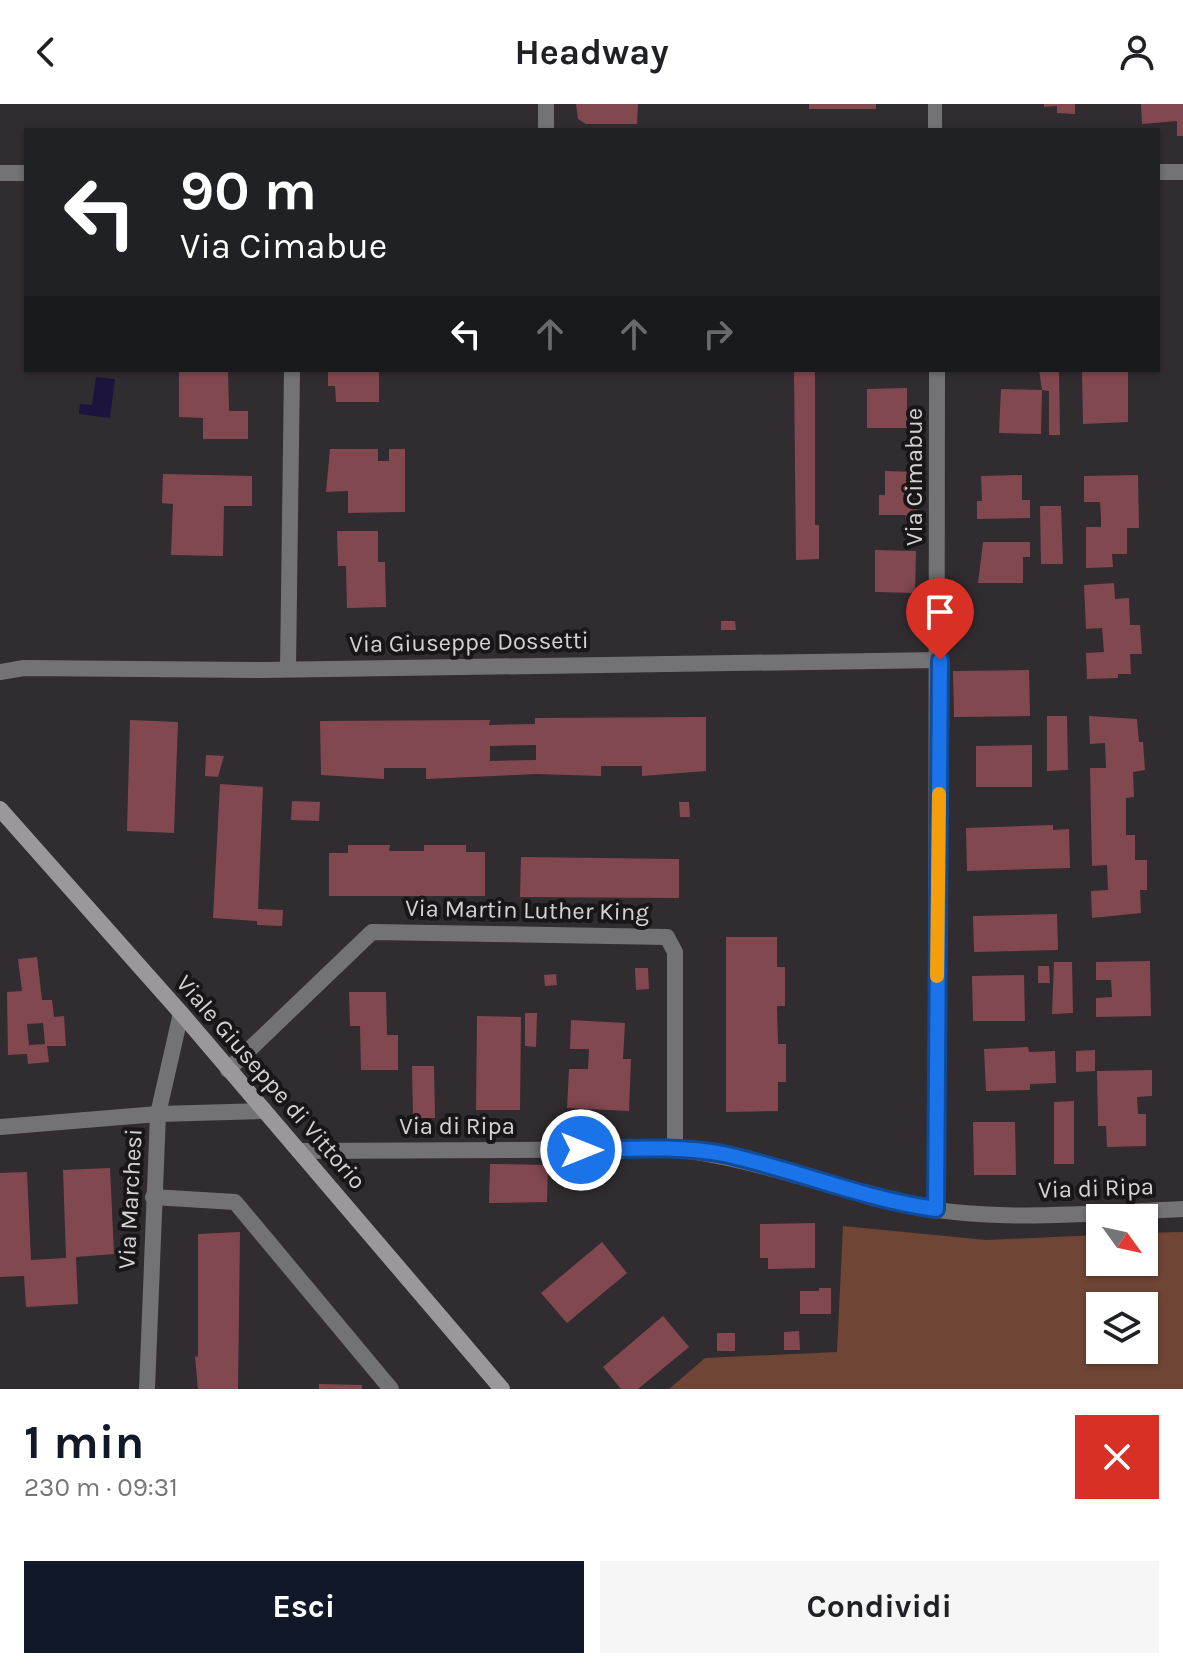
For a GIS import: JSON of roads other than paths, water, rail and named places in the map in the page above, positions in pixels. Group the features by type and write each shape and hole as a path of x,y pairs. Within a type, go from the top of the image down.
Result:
{"main road":[{"name":"Viale Giuseppe di Vittorio","path":"0,809 181,1013 502,1389"}],"street":[{"path":"546,104 546,128"},
{"path":"1160,172 1183,172"},
{"path":"0,173 24,173"},
{"path":"288,669 292,372"},
{"name":"Via Cimabue","path":"936,1209 940,660 937,372"},
{"name":"Via Giuseppe Dossetti","path":"0,672 24,668 288,669 940,660"},
{"name":"Via Martin Luther King","path":"228,1070 372,932 667,937 675,952 675,1149"},
{"name":"Via Marchesi","path":"147,1389 158,1114 181,1013"},
{"path":"0,1127 158,1114 263,1111"},
{"name":"Via di Ripa","path":"299,1151 675,1149 726,1155 900,1204 936,1209 1020,1214 1183,1209"},
{"path":"153,1197 235,1202 391,1389"}],"lane":[{"path":"935,104 935,128"}]}
